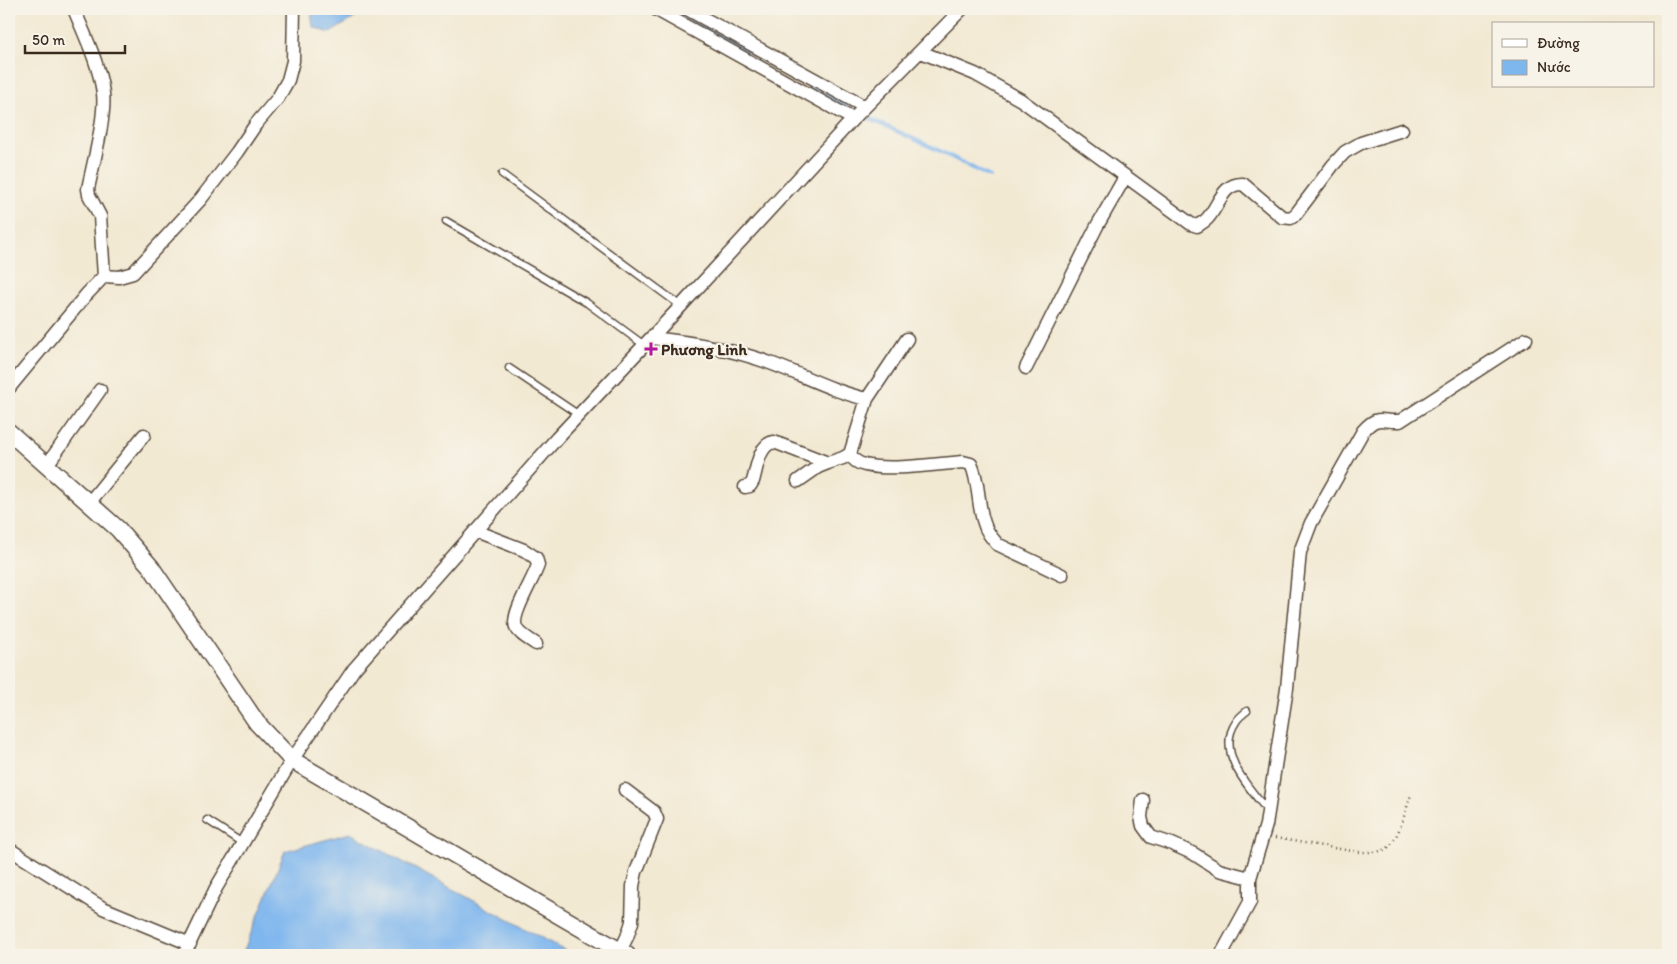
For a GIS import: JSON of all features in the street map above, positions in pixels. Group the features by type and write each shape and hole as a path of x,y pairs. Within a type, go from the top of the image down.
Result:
{"street":[{"path":"74,9 99,72 104,95 99,137 88,189 89,195 100,216 104,276"},
{"path":"9,388 104,276 125,276 133,273 140,266 200,200 256,124 278,98 288,80 293,61 294,9"},
{"path":"655,9 853,119"},
{"path":"687,9 865,107"},
{"path":"9,849 103,908 187,949 216,888 244,844 292,760 354,669 578,415 853,119 962,9"},
{"path":"921,52 975,74 1021,100 1125,177 1191,224 1197,226 1206,220 1229,187 1235,184 1243,184 1282,217 1291,218 1345,152 1360,143 1402,130"},
{"path":"1026,368 1097,226 1125,177"},
{"path":"798,481 818,467 850,454 867,399 907,339"},
{"path":"1221,955 1250,902 1250,878 1264,836 1287,688 1300,552 1311,523 1362,431 1370,423 1379,420 1400,421 1526,339"},
{"path":"647,342 680,341 710,346 768,363 851,396 867,399"},
{"path":"47,465 100,390"},
{"path":"9,432 118,529 151,567 257,723 292,760 623,953 632,922 633,886 636,872 657,819 654,812 625,790"},
{"path":"89,503 144,435"},
{"path":"745,487 750,486 753,481 764,447 769,443 774,442 828,463"},
{"path":"850,454 856,462 865,465 887,467 963,462 971,464 976,480 983,522 990,536 997,544 1062,575"},
{"path":"475,531 524,550 536,558 538,565 515,615 514,624 520,633 536,644"},
{"path":"1143,800 1141,817 1143,826 1151,837 1194,854 1219,870 1250,878"}],"lane":[{"path":"502,174 681,306"},
{"path":"446,221 587,303 647,342"},
{"path":"509,368 578,415"},
{"path":"1247,711 1235,722 1229,741 1233,764 1251,791 1268,810"},
{"path":"207,820 244,844"}],"path":[{"path":"1264,836 1358,852 1387,849 1395,840 1411,795"}],"water":[{"path":"311,9 369,9 330,33 313,27"},
{"path":"350,833 573,955 242,955 285,851"}],"waterway":[{"path":"671,9 855,111"},
{"path":"870,119 940,151 990,177"}],"place":[{"name":"Phương Linh","path":"651,349"}]}
